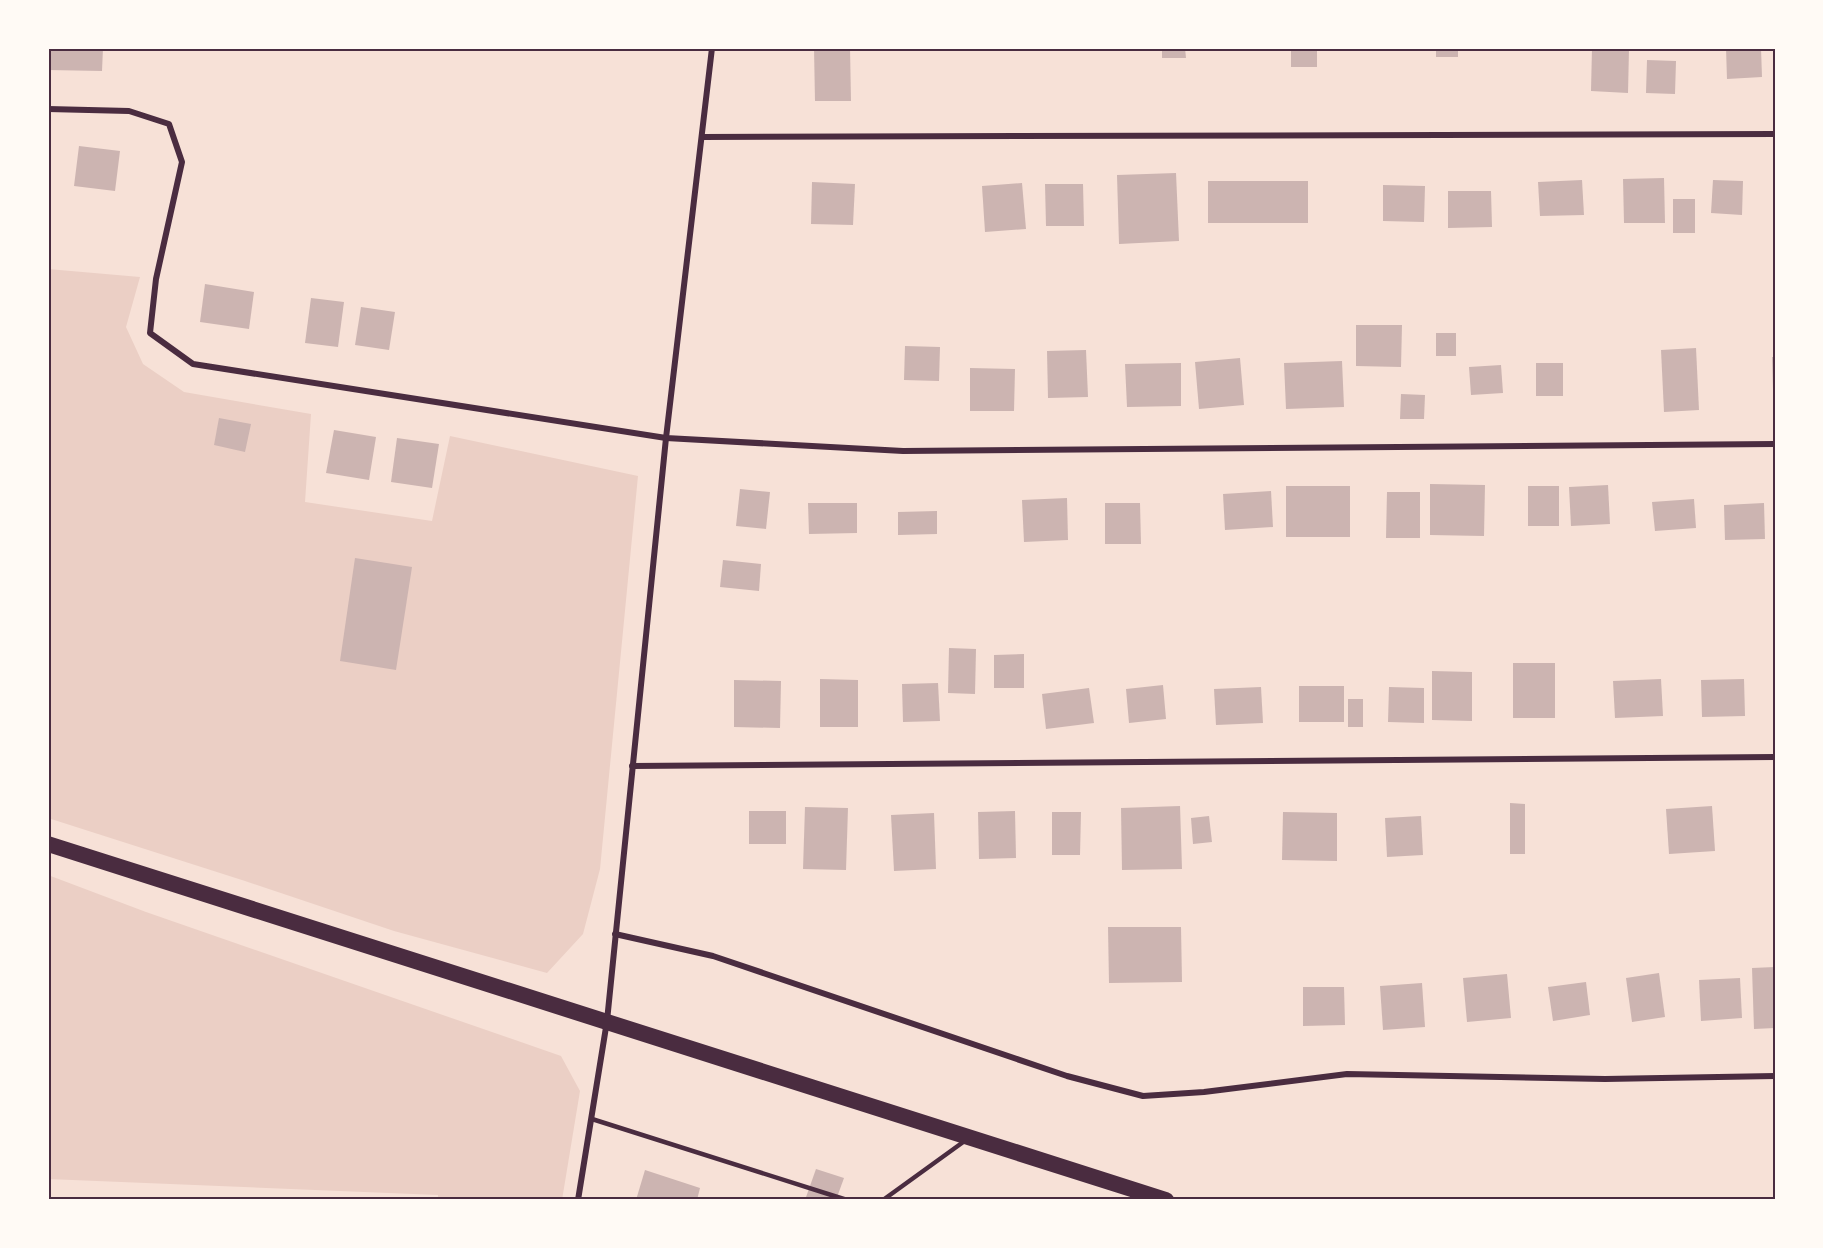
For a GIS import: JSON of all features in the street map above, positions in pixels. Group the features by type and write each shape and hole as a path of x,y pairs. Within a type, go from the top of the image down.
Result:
{"highway":[{"path":"48,844 1166,1200"}],"street":[{"path":"578,1200 607,1021 666,438 712,48"},
{"path":"48,109 129,111 170,124 182,162 156,279 150,333 193,364 666,438 903,452 1775,444"},
{"path":"702,137 1775,134"},
{"path":"632,766 1775,757"},
{"path":"615,934 713,956 1067,1076 1143,1096 1204,1092 1347,1074 1605,1078 1775,1076"}],"lane":[{"path":"591,1119 847,1200"},
{"path":"883,1200 969,1137"}],"shaded area":[{"path":"48,269 140,277 126,327 143,364 184,392 311,414 305,502 432,521 450,436 638,476 600,869 583,934 547,973 394,931 48,818"},
{"path":"48,875 146,912 561,1056 580,1091 562,1200 438,1200 438,1195 48,1179"}],"building":[{"path":"48,48 103,48 102,71 48,70"},
{"path":"814,48 850,48 851,101 815,101"},
{"path":"1162,48 1185,48 1186,58 1162,58"},
{"path":"1291,48 1317,48 1317,67 1291,67"},
{"path":"1436,48 1458,48 1458,57 1436,57"},
{"path":"1592,48 1629,49 1628,93 1591,91"},
{"path":"1726,48 1761,48 1762,77 1727,79"},
{"path":"1647,60 1676,61 1675,94 1646,93"},
{"path":"79,146 120,151 115,191 74,186"},
{"path":"1176,173 1179,241 1119,244 1117,175"},
{"path":"1664,178 1665,223 1624,223 1623,179"},
{"path":"1582,180 1584,215 1540,216 1538,182"},
{"path":"1713,180 1743,181 1742,215 1711,213"},
{"path":"1208,181 1308,181 1308,223 1208,223"},
{"path":"812,182 855,184 853,225 811,224"},
{"path":"1022,183 1026,229 985,232 982,186"},
{"path":"1045,184 1083,184 1084,226 1046,226"},
{"path":"1383,185 1425,186 1424,222 1383,221"},
{"path":"1448,191 1491,191 1492,227 1448,228"},
{"path":"1673,199 1695,199 1695,233 1673,233"},
{"path":"205,284 254,292 249,329 200,322"},
{"path":"311,298 344,302 338,347 305,343"},
{"path":"361,307 395,312 389,350 355,345"},
{"path":"1356,325 1402,325 1401,367 1356,366"},
{"path":"1436,333 1456,333 1456,356 1436,356"},
{"path":"905,346 940,347 939,381 904,380"},
{"path":"1696,348 1699,410 1664,412 1661,350"},
{"path":"1086,350 1088,397 1048,398 1047,351"},
{"path":"1772,357 1775,357 1775,390 1773,390"},
{"path":"1240,358 1244,405 1199,409 1195,362"},
{"path":"1342,361 1344,407 1286,409 1284,363"},
{"path":"1181,363 1181,406 1127,407 1125,364"},
{"path":"1536,363 1563,363 1563,396 1536,396"},
{"path":"1501,365 1503,393 1471,395 1469,367"},
{"path":"970,368 1015,369 1014,411 970,411"},
{"path":"1401,394 1425,395 1424,419 1400,419"},
{"path":"219,418 251,424 245,452 214,445"},
{"path":"334,430 376,437 369,480 326,473"},
{"path":"397,438 439,444 432,488 391,482"},
{"path":"1430,484 1485,485 1484,536 1430,535"},
{"path":"1608,485 1610,524 1571,526 1569,487"},
{"path":"1286,486 1350,486 1350,537 1286,537"},
{"path":"1528,486 1559,486 1559,526 1528,526"},
{"path":"740,489 770,492 766,529 736,526"},
{"path":"1271,491 1273,527 1225,530 1223,494"},
{"path":"1387,492 1420,492 1420,538 1386,538"},
{"path":"1067,498 1068,540 1024,542 1022,500"},
{"path":"1694,499 1696,528 1655,531 1652,502"},
{"path":"808,503 857,503 857,533 809,534"},
{"path":"1105,503 1140,503 1141,544 1105,544"},
{"path":"1764,503 1765,539 1725,540 1724,505"},
{"path":"937,511 937,534 898,535 898,512"},
{"path":"355,558 412,567 396,670 340,661"},
{"path":"723,560 761,564 759,591 720,587"},
{"path":"949,648 976,649 975,694 948,693"},
{"path":"1024,654 1024,688 994,688 994,655"},
{"path":"1513,663 1555,663 1555,718 1513,718"},
{"path":"1432,671 1472,672 1472,721 1432,720"},
{"path":"820,679 858,680 858,727 820,727"},
{"path":"1661,679 1663,716 1615,718 1613,681"},
{"path":"1744,679 1745,716 1702,717 1701,680"},
{"path":"734,680 781,681 780,728 734,727"},
{"path":"938,683 940,721 903,722 902,684"},
{"path":"1163,685 1166,719 1129,723 1126,689"},
{"path":"1299,686 1344,686 1344,722 1299,722"},
{"path":"1261,687 1263,723 1216,725 1214,689"},
{"path":"1389,687 1424,688 1424,723 1388,722"},
{"path":"1089,688 1094,723 1046,729 1042,694"},
{"path":"1348,699 1363,699 1363,727 1348,727"},
{"path":"1510,803 1525,804 1525,854 1510,854"},
{"path":"1180,806 1182,869 1122,870 1121,808"},
{"path":"1712,806 1715,851 1669,854 1666,809"},
{"path":"805,807 848,808 846,870 803,869"},
{"path":"749,811 786,811 786,844 749,844"},
{"path":"1015,811 1016,858 979,859 978,812"},
{"path":"1052,812 1081,812 1080,855 1052,855"},
{"path":"1283,812 1337,813 1337,861 1282,860"},
{"path":"934,813 936,869 894,871 891,815"},
{"path":"1209,816 1212,842 1193,844 1191,818"},
{"path":"1421,816 1423,855 1387,857 1385,818"},
{"path":"1108,927 1181,927 1182,982 1109,983"},
{"path":"1775,967 1775,1028 1754,1029 1752,968"},
{"path":"1659,973 1665,1017 1632,1022 1626,978"},
{"path":"1507,974 1511,1018 1467,1022 1463,978"},
{"path":"1740,978 1742,1018 1701,1021 1699,980"},
{"path":"1586,982 1590,1015 1553,1021 1548,987"},
{"path":"1422,983 1425,1027 1383,1030 1380,986"},
{"path":"1303,987 1344,987 1345,1025 1303,1026"},
{"path":"816,1169 844,1178 836,1200 805,1200"},
{"path":"645,1170 700,1188 697,1200 636,1200"}]}
